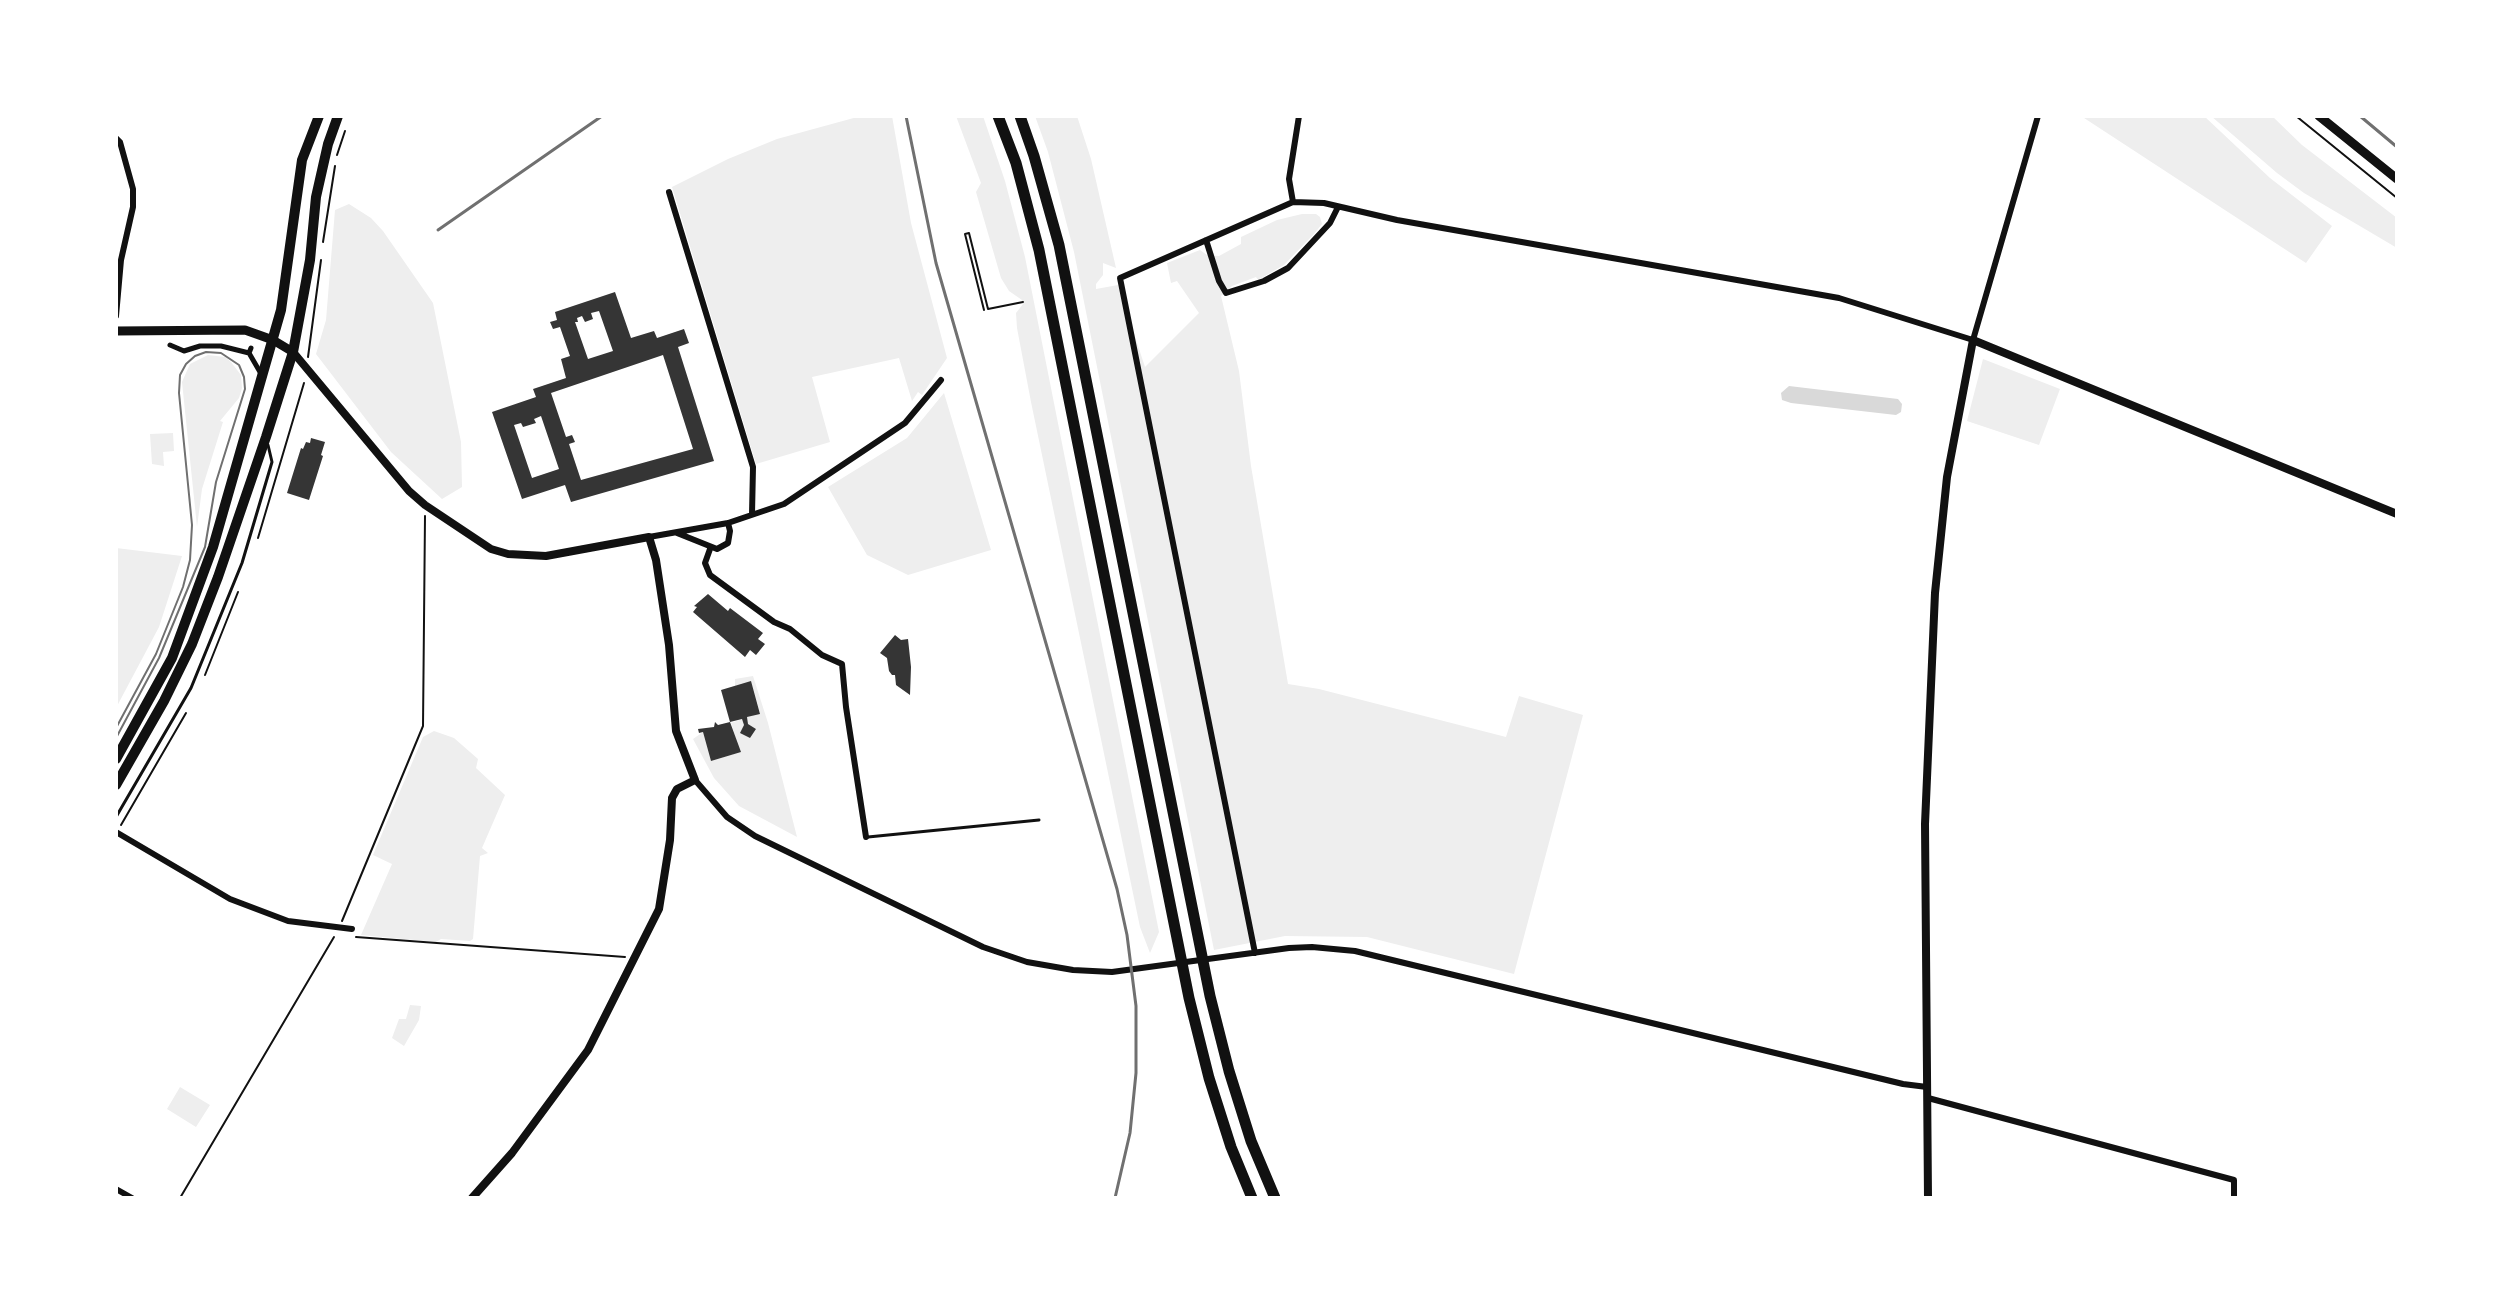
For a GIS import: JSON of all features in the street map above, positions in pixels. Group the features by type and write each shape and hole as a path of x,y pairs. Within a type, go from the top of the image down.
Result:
{"highway":[{"path":"998,116 1016,163 1039,250 1189,998 1209,1078 1231,1147 1252,1198"},
{"path":"1020,116 1059,245 1210,996 1251,1141 1275,1198"}],"main road":[{"path":"116,759 172,658 198,591 284,297 302,160 319,116"},
{"path":"116,785 192,644 266,437 293,352 310,260 316,197 338,116"},
{"path":"2319,116 2397,179"},
{"path":"116,331 245,330 273,340 293,352"}],"street":[{"path":"1293,202 1289,179 1299,116"},
{"path":"1928,1198 1925,824 1935,593 1947,477 1973,340 2038,116"},
{"path":"116,138 120,142 133,189 133,207 119,274 116,316"},
{"path":"669,192 753,467 752,514"},
{"path":"1255,953 1120,278 1293,202 1338,207 1839,298 1973,340 2397,514"},
{"path":"1206,240 1226,293 1264,281 1288,268 1330,223 1338,207"},
{"path":"170,345 184,351 200,346 250,350 260,372"},
{"path":"293,352 399,481 425,505 491,549 508,554 560,555 728,523 784,504 905,423 941,380"},
{"path":"677,533 710,549 724,547 730,531 728,523"},
{"path":"649,537 656,560 669,645 676,731 695,780 727,817 755,836 975,943 1015,959 1051,968 1112,972 1312,947 1372,954 1903,1084 1927,1087"},
{"path":"710,549 705,563 710,575 774,622 790,629 822,655 842,664 866,837"},
{"path":"472,1198 512,1153 588,1050 659,909 674,793 682,785 695,780"},
{"path":"116,832 230,899 288,921 352,929"},
{"path":"1928,1098 2234,1180 2234,1198"},
{"path":"116,1189 132,1198"}],"lane":[{"path":"116,817 191,688 242,563 272,462 266,437"},
{"path":"866,837 1039,820"}],"path":[{"path":"2296,116 2397,198"},
{"path":"323,243 335,164 347,124"},
{"path":"969,233 986,309 965,234 969,233"},
{"path":"307,371 322,255"},
{"path":"986,309 1023,302"},
{"path":"180,1198 340,927 423,726 425,505"},
{"path":"349,936 634,957"}],"shaded area":[{"path":"861,116 892,116 911,223 947,358 922,395 918,392 912,401 899,358 812,377 830,442 756,464 672,187 777,139"},
{"path":"956,116 983,116 1005,181 1025,257 1159,932 1150,953 1140,927 1031,402 1017,328 1016,313 1023,304 1001,278 976,192 981,183"},
{"path":"1035,116 1077,116 1091,159 1116,268 1103,263 1103,275 1096,289 1118,285 1145,367 1199,313 1177,281 1171,283 1167,263 1200,250 1207,255 1219,256 1241,244 1241,237 1277,220 1302,214 1320,217 1322,224 1284,265 1258,280 1256,277 1232,286 1221,296 1239,371 1251,466 1288,684 1319,689 1506,737 1519,696 1583,715 1514,974 1367,937 1285,936 1214,950 1074,252 1048,152"},
{"path":"2081,116 2204,116 2270,178 2332,226 2306,263"},
{"path":"2211,116 2272,116 2302,145 2397,218 2397,248 2304,193"},
{"path":"349,204 371,218 383,231 433,303 461,442 462,487 442,499 391,452 316,354 326,320 335,210"},
{"path":"208,355 225,357 231,362 241,375 242,388 239,398 220,421 223,422 202,489 197,527 182,382 190,364"},
{"path":"1983,359 2060,389 2039,445 1967,421"},
{"path":"1789,386 1898,399 1902,404 1901,412 1896,415 1791,403 1782,400 1781,393"},
{"path":"944,393 991,550 908,575 867,555 828,487 907,438"},
{"path":"173,433 174,451 163,452 164,466 152,464 150,434"},
{"path":"116,548 182,556 159,627 116,708"},
{"path":"753,676 797,837 739,806 714,778 693,739 703,732 711,761 740,752 731,723 742,719 744,725 741,733 750,738 756,729 748,724 747,717 760,713 751,682 735,686 735,679"},
{"path":"434,731 454,738 478,759 476,768 505,795 482,848 488,853 480,856 473,939 441,939 436,942 361,935 392,864 373,855 423,737"},
{"path":"410,1005 421,1006 419,1020 404,1046 392,1038 399,1019 406,1019"},
{"path":"180,1087 210,1105 196,1127 167,1109"}],"building":[{"path":"615,292 631,338 654,331 657,338 684,329 689,343 678,347 714,461 571,502 565,485 522,499 492,412 536,397 533,389 566,378 561,359 570,356 560,327 553,329 550,322 557,320 555,312","holes":["599,311 613,351 588,359 575,322 582,316 585,322 593,319 591,313","663,355 693,449 581,480 569,444 575,442 572,435 566,437 551,393","541,416 559,469 532,478 514,425 521,423 523,427 536,423 534,419"]},
{"path":"311,438 325,442 309,500 287,493 301,448 306,442 310,443"},
{"path":"708,594 763,633 758,639 765,644 756,655 750,650 745,657 693,612 697,607 694,606"},
{"path":"895,635 901,640 908,639 910,695 896,685 887,658 880,653"},
{"path":"751,681 760,714 747,717 748,724 756,729 750,738 740,733 744,725 742,719 730,722 721,690"},
{"path":"715,722 718,725 730,722 741,752 711,761 703,732 699,733 698,729 714,727"}],"tram line":[{"path":"116,728 156,654 183,587 190,560 192,525 179,393 180,375 195,356 206,352 221,353 239,365 245,389 216,482 205,547 159,658 116,738"}],"railway":[{"path":"438,230 602,116"},
{"path":"906,116 936,263 1117,889 1127,935 1136,1006 1136,1073 1130,1133 1115,1198"},
{"path":"2360,116 2397,147"}]}
